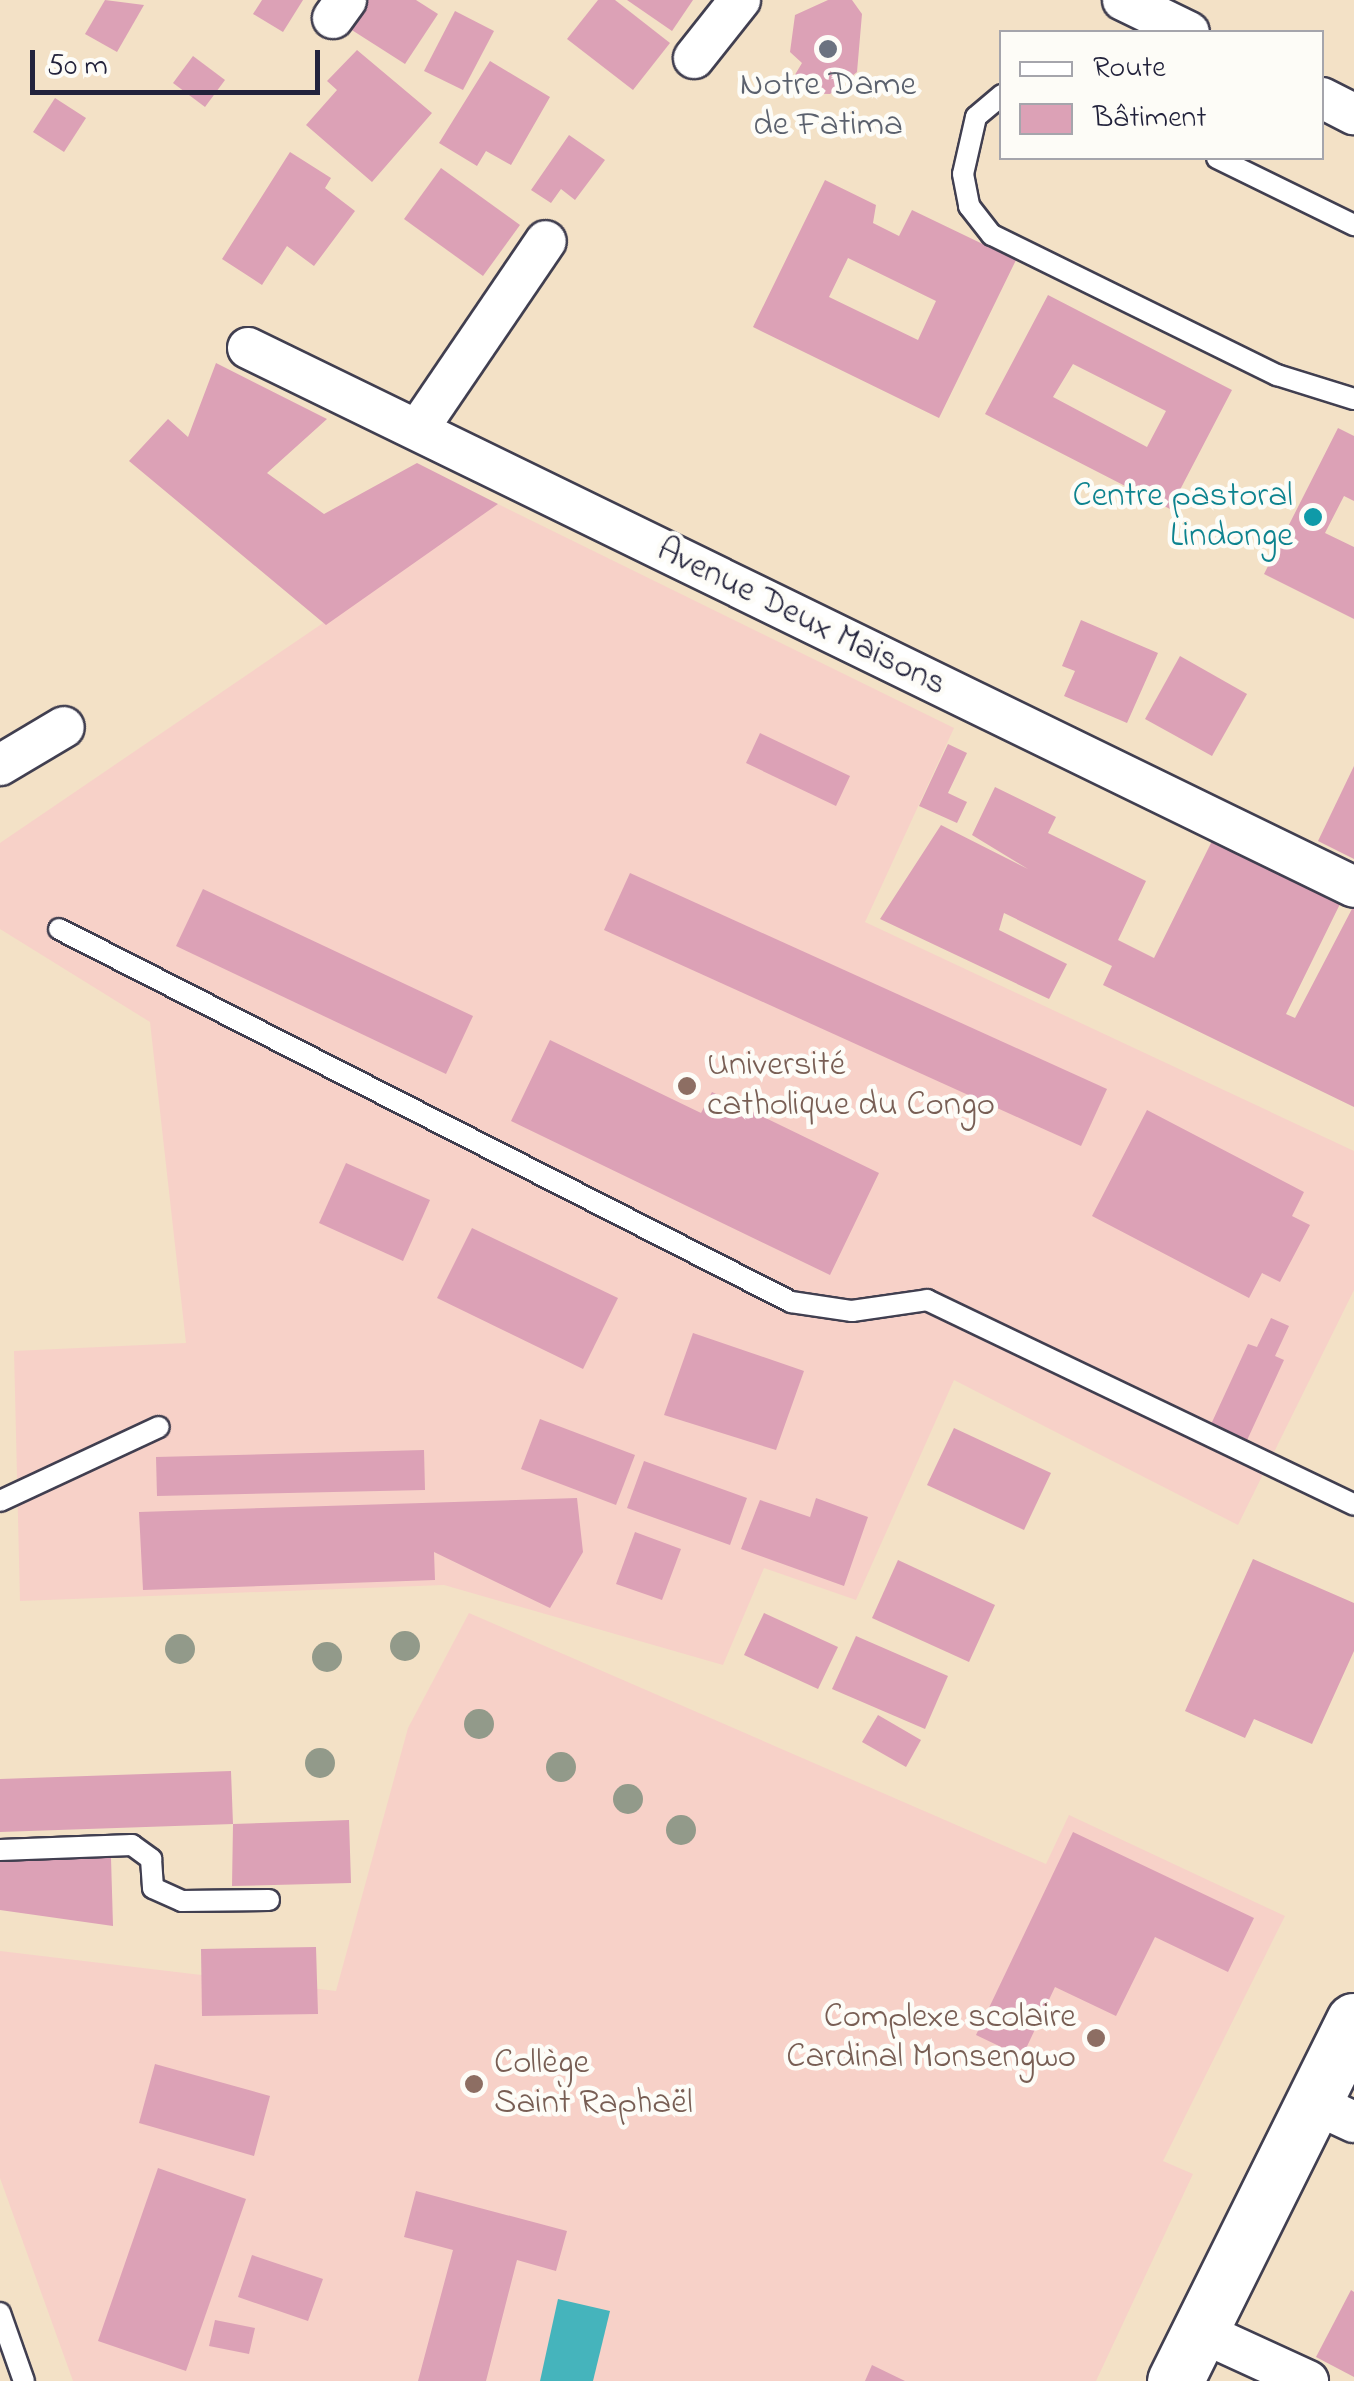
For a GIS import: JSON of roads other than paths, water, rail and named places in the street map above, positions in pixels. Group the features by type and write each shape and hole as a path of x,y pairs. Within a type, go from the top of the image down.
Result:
{"main road":[{"path":"1175,2381 1199,2331 1334,2113 1354,2022"}],"street":[{"path":"694,58 740,0"},
{"path":"1123,0 1185,30"},
{"path":"1324,99 1354,114"},
{"path":"418,429 546,241"},
{"name":"Avenue Deux Maisons","path":"248,348 1354,888"},
{"path":"0,765 64,727"},
{"path":"1199,2331 1308,2381"}],"lane":[{"path":"999,99 976,118 963,174 969,206 992,236 1278,375 1354,399"},
{"path":"1221,160 1354,225"},
{"path":"59,929 790,1302 852,1310 926,1300 1354,1505"},
{"path":"0,1501 159,1427"},
{"path":"0,1850 132,1845 151,1858 154,1888 182,1901 269,1900"},
{"path":"0,2313 24,2381"}],"water":[{"path":"558,2299 610,2311 593,2381 540,2381"}],"place":[{"name":"Notre Dame de Fatima","path":"828,49"},
{"name":"Centre pastoral Lindonge","path":"1313,517"},
{"name":"Université catholique du Congo","path":"687,1086"},
{"name":"Complexe scolaire Cardinal Monsengwo","path":"1096,2038"},
{"name":"Collège Saint Raphaël","path":"474,2084"}]}
